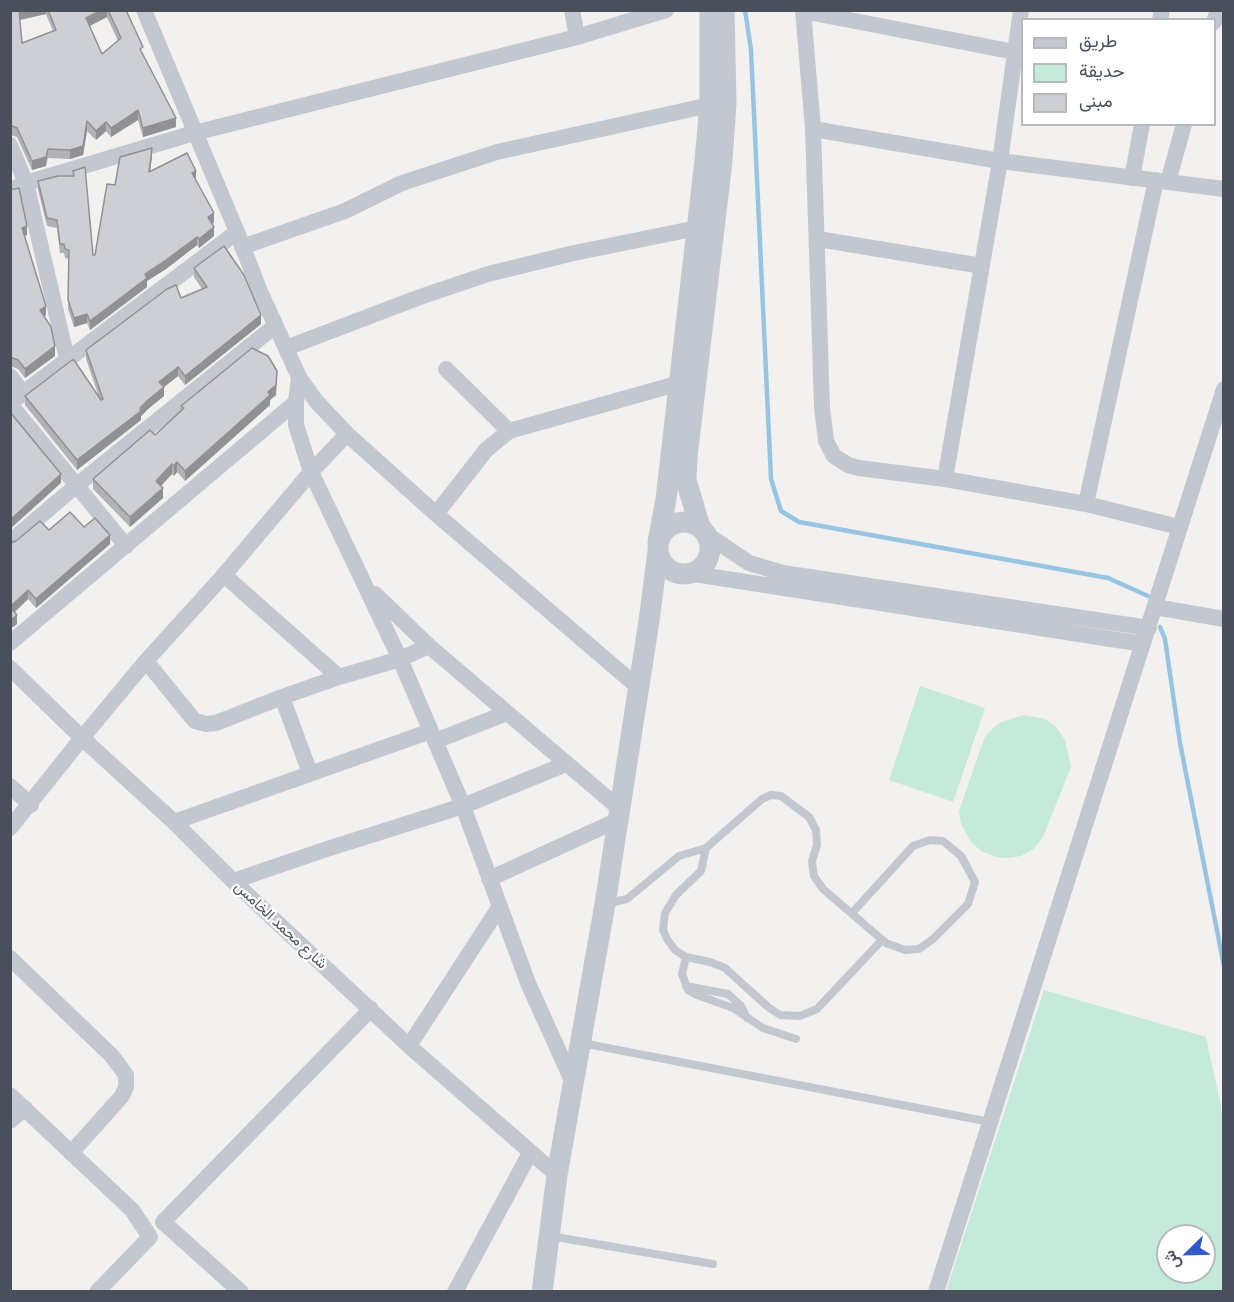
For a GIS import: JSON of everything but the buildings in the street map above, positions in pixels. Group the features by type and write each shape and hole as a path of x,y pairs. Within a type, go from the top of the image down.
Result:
{"street":[{"path":"144,10 275,326 300,377 316,401 347,434 436,514 639,688"},
{"path":"572,10 577,37"},
{"path":"18,186 194,133 577,37 666,10"},
{"path":"710,10 718,104"},
{"path":"649,621 669,583 703,566 710,550 686,480 724,10"},
{"path":"945,479 1000,161 1021,10"},
{"path":"1015,52 803,11 813,129 822,407 824,431 830,450 838,460 860,468 945,479 1086,504 1179,527"},
{"path":"15,400 68,359 239,240 345,211 402,183 497,152 718,104"},
{"path":"1132,178 1142,126"},
{"path":"1086,504 1162,181 1184,126"},
{"path":"813,129 1000,161 1224,189"},
{"path":"10,145 18,186 68,359"},
{"path":"286,348 488,274 574,253 706,226"},
{"path":"542,1292 557,1175 605,904 639,688 680,383 706,226"},
{"path":"818,239 982,266"},
{"path":"10,542 77,485 275,326"},
{"path":"446,369 509,431"},
{"path":"10,376 15,400 77,485 126,546"},
{"path":"300,377 296,402 296,425 311,472 400,659 463,806 528,983 574,1085"},
{"path":"436,514 486,450 509,431 680,383"},
{"path":"936,1292 1224,389"},
{"path":"10,643 296,402"},
{"path":"10,828 146,661 347,434"},
{"path":"1143,644 686,574 670,570 660,558 658,546 661,534 675,523 692,523 749,562 783,573 1149,628"},
{"path":"224,575 339,677"},
{"path":"366,586 429,646 566,764 619,815"},
{"path":"1155,607 1224,619"},
{"path":"146,661 189,714 201,724 216,723 339,677 400,659 429,646"},
{"name":"شارع محمد الخامس","path":"10,668 409,1046 557,1175"},
{"path":"282,697 310,772"},
{"path":"174,822 310,772 507,713"},
{"path":"233,881 463,806 566,764"},
{"path":"10,786 30,805"},
{"path":"489,879 619,815"},
{"path":"409,1046 500,906"},
{"path":"10,958 112,1056 126,1075 126,1087 122,1096 71,1153"},
{"path":"97,1292 371,1009"},
{"path":"10,1095 132,1210 150,1237"},
{"path":"10,1121 25,1108"},
{"path":"455,1292 530,1153"},
{"path":"163,1222 241,1292"}],"lane":[{"path":"605,904 627,899 679,856 706,848 762,799 771,795 781,795 809,817 816,830 817,845 812,861 814,876 824,889 882,940 905,950 920,949 933,939 968,904 975,882 961,856 944,841 930,840 913,846 852,913"},
{"path":"706,848 701,871 676,895 665,914 663,930 675,950 686,957 725,968 780,1015 800,1016 817,1009 882,940"},
{"path":"686,957 682,974 686,986 728,994 741,1006 747,1018 763,1028 796,1039"},
{"path":"581,1043 990,1122"},
{"path":"549,1236 713,1264"}],"green space":[{"path":"920,686 985,708 953,802 889,780"},
{"path":"1024,715 1045,719 1056,727 1065,740 1071,767 1043,837 1034,849 1021,856 996,857 981,851 971,842 961,824 959,811 988,733 999,723"},
{"path":"1044,990 1206,1037 1221,1106 1223,1132 1223,1291 946,1291"}],"waterway":[{"path":"745,10 751,50 771,479 781,511 799,522 1108,578 1148,596"},
{"path":"1160,627 1165,639 1180,743 1224,966"}]}
